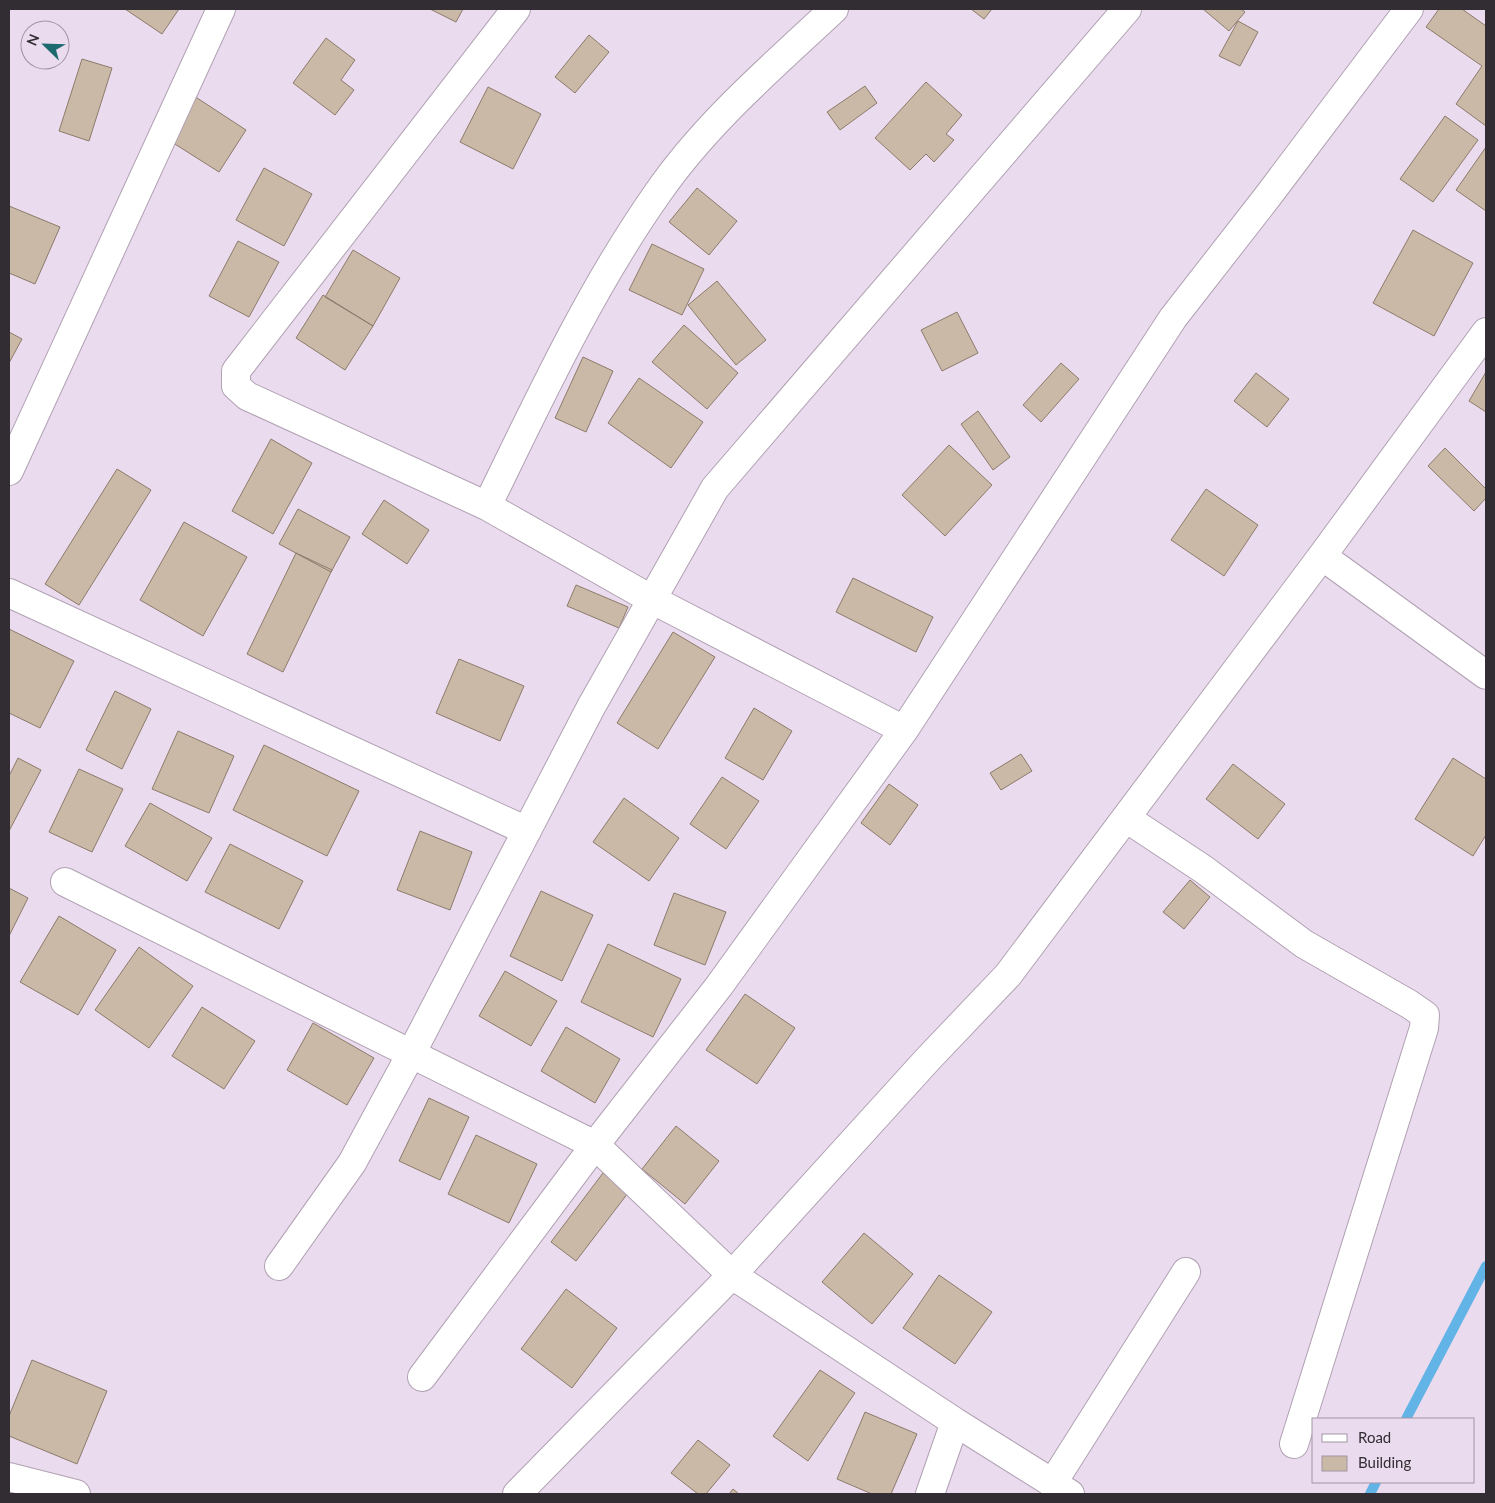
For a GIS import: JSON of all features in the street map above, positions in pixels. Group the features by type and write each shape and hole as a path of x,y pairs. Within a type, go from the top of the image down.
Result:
{"street":[{"path":"9,471 221,9"},
{"path":"516,9 236,371 236,386 247,396 487,506 652,599 904,730"},
{"path":"487,506 542,393 606,273 657,193 712,125 834,9"},
{"path":"279,1266 352,1163 411,1054 591,707 715,488 1127,9"},
{"path":"422,1377 595,1145 719,986 904,730 1173,318 1303,151 1410,9"},
{"path":"517,1494 732,1275 928,1059 1008,975 1322,556 1486,332"},
{"path":"1322,556 1486,675"},
{"path":"9,593 527,831"},
{"path":"1126,818 1203,869 1304,944 1425,1015 1424,1028 1294,1444"},
{"path":"65,882 595,1145 732,1275 955,1422 1061,1489 1186,1272"},
{"path":"930,1494 955,1422"},
{"path":"9,1477 76,1494"}],"building":[{"path":"125,9 179,9 162,34"},
{"path":"430,9 463,9 456,22"},
{"path":"971,9 992,9 984,19"},
{"path":"1203,9 1241,9 1245,12 1229,31"},
{"path":"1439,9 1462,9 1486,26 1486,126 1456,104 1482,66 1426,27"},
{"path":"1238,21 1258,32 1240,66 1219,56"},
{"path":"589,35 609,52 575,93 555,77"},
{"path":"326,38 355,60 341,80 354,90 335,115 293,83"},
{"path":"82,59 112,68 89,141 59,131"},
{"path":"926,82 962,115 946,134 954,140 934,162 926,154 910,170 875,138"},
{"path":"865,86 877,103 840,130 827,112"},
{"path":"488,87 541,114 513,169 460,142"},
{"path":"194,96 246,130 219,172 167,139"},
{"path":"1445,116 1478,140 1433,202 1400,179"},
{"path":"1486,147 1486,211 1456,190"},
{"path":"264,168 312,194 284,246 236,220"},
{"path":"697,188 737,221 709,255 669,222"},
{"path":"9,206 60,227 35,284 9,273"},
{"path":"1413,230 1473,263 1434,336 1373,303"},
{"path":"238,241 279,262 249,317 209,296"},
{"path":"652,244 704,269 682,315 629,290"},
{"path":"353,250 400,278 373,326 325,297"},
{"path":"717,281 766,340 736,365 688,305"},
{"path":"323,295 373,326 345,370 296,338"},
{"path":"957,312 978,353 942,371 921,330"},
{"path":"684,325 738,373 707,409 652,362"},
{"path":"9,332 22,339 9,363"},
{"path":"583,357 613,371 586,432 555,418"},
{"path":"1061,363 1079,379 1041,422 1023,405"},
{"path":"1486,372 1486,412 1469,401"},
{"path":"1256,373 1289,399 1267,427 1234,401"},
{"path":"639,378 703,422 671,468 608,423"},
{"path":"978,411 1010,457 993,470 961,424"},
{"path":"271,439 312,463 273,534 232,511"},
{"path":"949,445 992,485 945,536 902,495"},
{"path":"1445,448 1486,489 1486,498 1474,511 1428,466"},
{"path":"117,469 151,490 79,605 45,584"},
{"path":"1206,489 1258,525 1224,576 1171,540"},
{"path":"384,500 429,530 407,564 362,534"},
{"path":"298,509 350,537 331,572 279,544"},
{"path":"184,522 247,557 203,636 140,600"},
{"path":"296,553 332,570 283,672 247,654"},
{"path":"853,578 933,617 916,652 836,612"},
{"path":"576,585 628,607 619,628 567,606"},
{"path":"9,629 74,661 40,728 9,713"},
{"path":"673,632 715,657 658,749 617,723"},
{"path":"459,659 524,686 500,741 436,713"},
{"path":"115,691 151,709 122,769 86,750"},
{"path":"754,708 792,731 763,780 725,758"},
{"path":"178,731 234,756 209,813 152,789"},
{"path":"264,745 359,791 327,856 233,810"},
{"path":"1021,754 1032,771 1001,790 990,773"},
{"path":"18,758 41,770 9,831 9,776"},
{"path":"1453,758 1486,779 1486,835 1473,856 1415,819"},
{"path":"1233,764 1285,804 1258,839 1206,799"},
{"path":"79,769 123,789 92,852 49,832"},
{"path":"722,777 759,801 726,849 690,824"},
{"path":"889,784 918,805 890,845 861,823"},
{"path":"624,798 679,838 649,881 593,842"},
{"path":"150,803 212,838 187,881 125,846"},
{"path":"420,831 472,852 450,910 397,890"},
{"path":"230,844 303,881 279,929 205,892"},
{"path":"1190,880 1210,897 1184,929 1163,912"},
{"path":"9,888 28,898 9,936"},
{"path":"541,891 593,915 562,981 510,956"},
{"path":"674,893 726,912 705,965 654,945"},
{"path":"59,916 116,950 78,1015 20,982"},
{"path":"608,944 681,979 653,1037 581,1002"},
{"path":"139,947 193,986 149,1048 95,1010"},
{"path":"505,971 557,1001 531,1046 479,1016"},
{"path":"745,994 795,1028 757,1084 706,1050"},
{"path":"202,1007 255,1041 224,1089 172,1056"},
{"path":"313,1023 374,1058 347,1105 287,1070"},
{"path":"566,1027 620,1059 595,1103 541,1071"},
{"path":"429,1098 469,1117 440,1180 399,1161"},
{"path":"676,1126 719,1161 685,1204 642,1169"},
{"path":"476,1135 537,1164 509,1223 448,1194"},
{"path":"603,1173 628,1193 576,1261 551,1242"},
{"path":"864,1233 913,1274 872,1324 822,1282"},
{"path":"939,1275 992,1312 955,1364 903,1328"},
{"path":"566,1289 617,1328 572,1388 521,1349"},
{"path":"32,1360 107,1391 77,1464 9,1436 9,1416"},
{"path":"820,1370 855,1393 808,1461 773,1436"},
{"path":"865,1412 917,1434 891,1494 872,1494 837,1479"},
{"path":"698,1440 730,1465 706,1494 698,1494 671,1473"},
{"path":"733,1489 739,1494 729,1494"}],"waterway":[{"path":"1407,1418 1486,1266"},
{"path":"1370,1494 1376,1483"}]}
